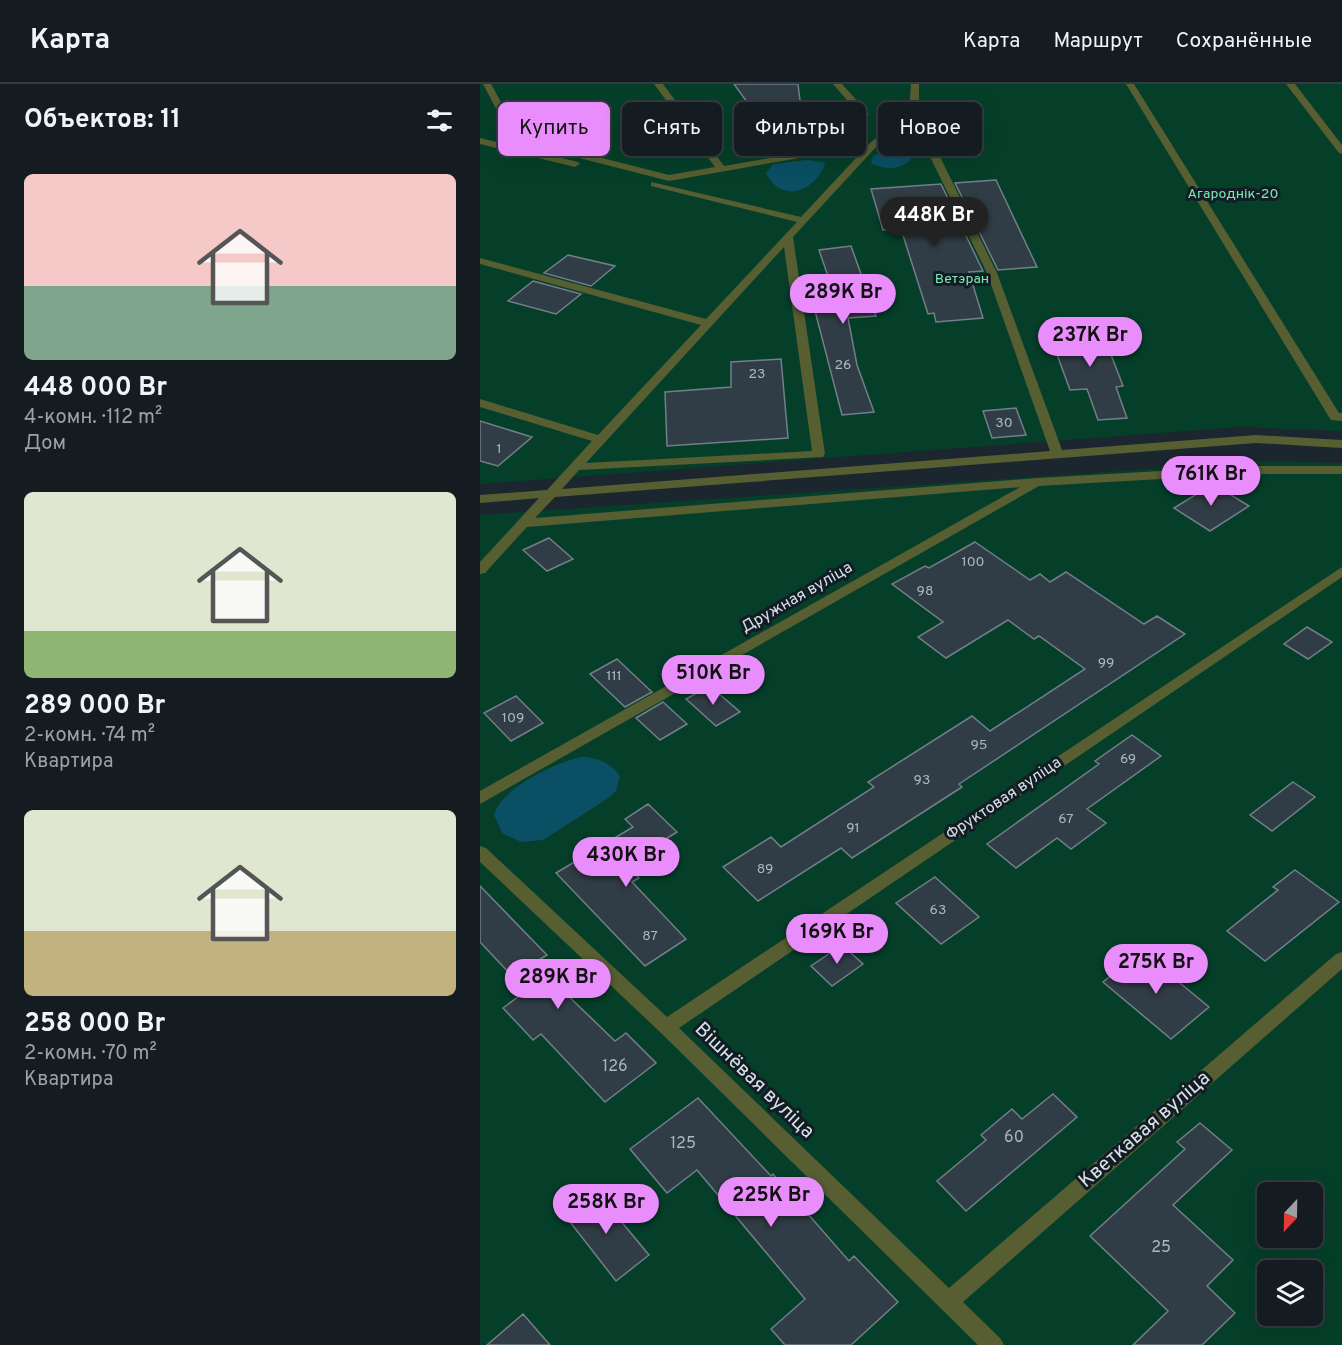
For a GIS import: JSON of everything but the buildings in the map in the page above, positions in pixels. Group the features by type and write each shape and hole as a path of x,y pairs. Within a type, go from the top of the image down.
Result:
{"street":[{"path":"487,84 516,139 669,178 720,167 836,149 854,133 864,114 837,84"},
{"path":"658,84 720,167"},
{"path":"914,102 915,84"},
{"path":"1130,84 1335,417 1342,417"},
{"path":"1290,84 1342,151"},
{"path":"481,141 803,220"},
{"path":"480,570 525,523 573,467 878,141"},
{"path":"935,156 992,273 1058,455"},
{"path":"573,467 819,454 788,236"},
{"path":"480,261 707,323"},
{"path":"480,403 599,439"},
{"path":"480,499 1256,439 1342,444"},
{"path":"525,523 1038,482 1248,470 1342,471"},
{"name":"Дружная вуліца","path":"480,798 1038,482"},
{"name":"Фруктовая вуліца","path":"666,1027 1342,571"},
{"name":"Вішнёвая вуліца","path":"480,852 666,1027 993,1345"},
{"name":"Кветкавая вуліца","path":"948,1302 1342,958"}],"green space":[{"name":"Ветэран","path":"480,84 1342,84 1342,431 1240,427 480,484"},
{"path":"1266,461 1342,463 1342,1345 480,1345 480,515"}],"water":[{"path":"878,154 878,156 914,156 906,164 889,168 871,164 873,156"},
{"path":"807,160 824,162 825,165 813,182 797,191 780,189 772,183 766,173 773,164"},
{"path":"581,757 603,762 616,771 620,776 616,791 543,840 521,842 502,833 494,815 507,795 530,778"}],"park label":[{"name":"Агароднік-20","path":"1233,194"}]}
